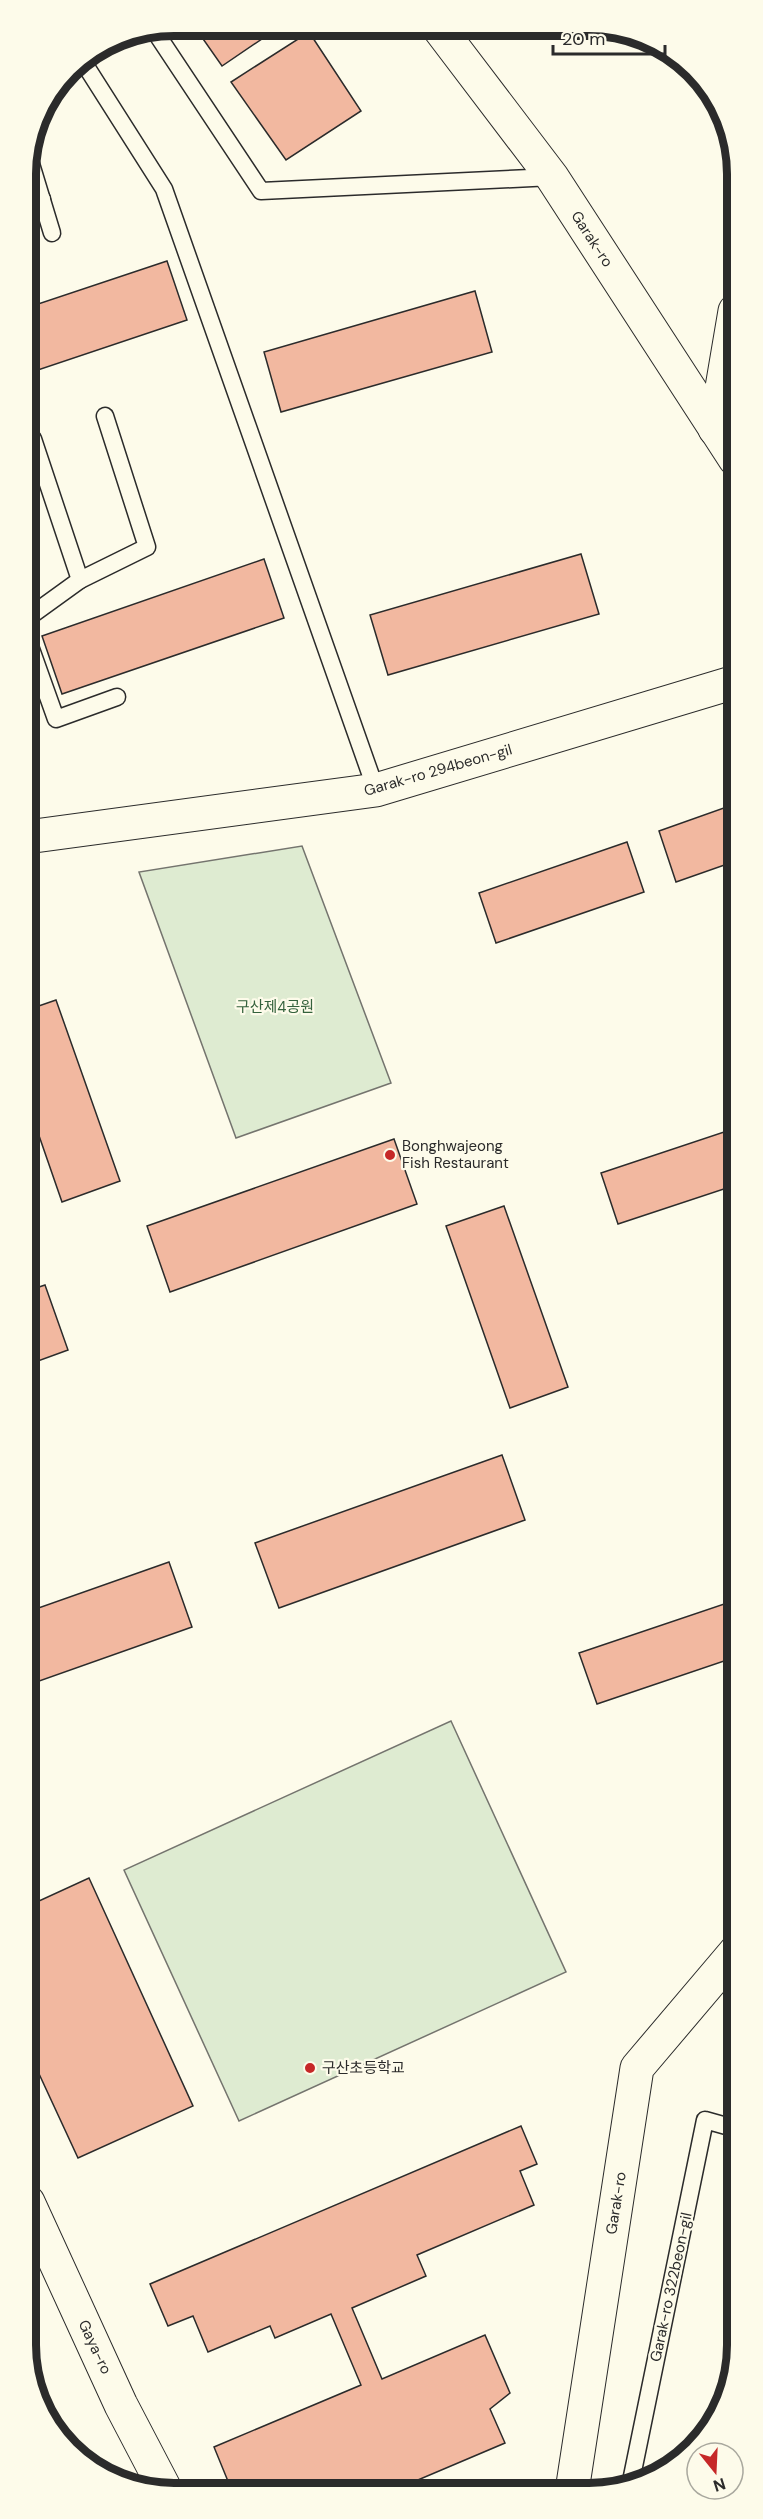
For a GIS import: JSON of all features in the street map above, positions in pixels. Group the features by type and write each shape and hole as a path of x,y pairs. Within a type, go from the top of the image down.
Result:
{"street":[{"name":"Garak-ro","path":"445,36 552,177 727,447"},
{"path":"715,429 727,358"},
{"name":"Garak-ro 294beon-gil","path":"36,836 376,790 727,684"},
{"name":"Garak-ro","path":"573,2483 637,2068 727,1962"},
{"name":"Gaya-ro","path":"36,2219 121,2405 161,2482"}],"lane":[{"path":"158,37 261,191 552,177"},
{"path":"87,68 164,189 376,790"},
{"path":"36,205 52,233"},
{"path":"36,612 80,579 147,547 105,416"},
{"path":"36,448 80,579"},
{"path":"36,663 56,718 117,697"},
{"name":"Garak-ro 322beon-gil","path":"632,2476 705,2120 727,2126"}],"green space":[{"name":"구산제4공원","path":"302,846 391,1083 236,1138 139,872"},
{"path":"451,1721 566,1972 239,2121 124,1870"}],"building":[{"path":"201,36 266,36 222,66"},
{"path":"303,36 312,36 361,111 286,160 231,82"},
{"path":"167,261 187,320 36,371 36,305"},
{"path":"475,291 492,352 281,412 264,352"},
{"path":"581,554 599,614 388,675 370,615"},
{"path":"264,559 284,618 62,694 42,636"},
{"path":"727,807 727,864 676,882 659,831"},
{"path":"627,842 644,892 496,943 479,893"},
{"path":"56,1000 120,1181 62,1202 36,1127 36,1007"},
{"path":"727,1131 727,1188 618,1224 601,1173"},
{"path":"394,1139 417,1204 170,1292 147,1226"},
{"path":"504,1206 568,1387 510,1408 446,1226"},
{"path":"45,1285 68,1350 36,1362 36,1288"},
{"path":"502,1455 525,1520 279,1608 255,1543"},
{"path":"169,1562 192,1627 36,1682 36,1609"},
{"path":"727,1603 727,1660 597,1704 579,1653"},
{"path":"89,1878 193,2106 78,2158 36,2067 36,1902"},
{"path":"521,2126 537,2164 520,2171 534,2205 417,2255 426,2276 352,2308 382,2379 485,2335 510,2393 490,2409 505,2443 411,2483 229,2483 214,2447 361,2385 331,2314 275,2338 270,2326 208,2352 193,2316 168,2326 150,2284"}],"place":[{"name":"Bonghwajeong Fish Restaurant","path":"390,1155"},
{"name":"구산초등학교","path":"310,2068"}]}
